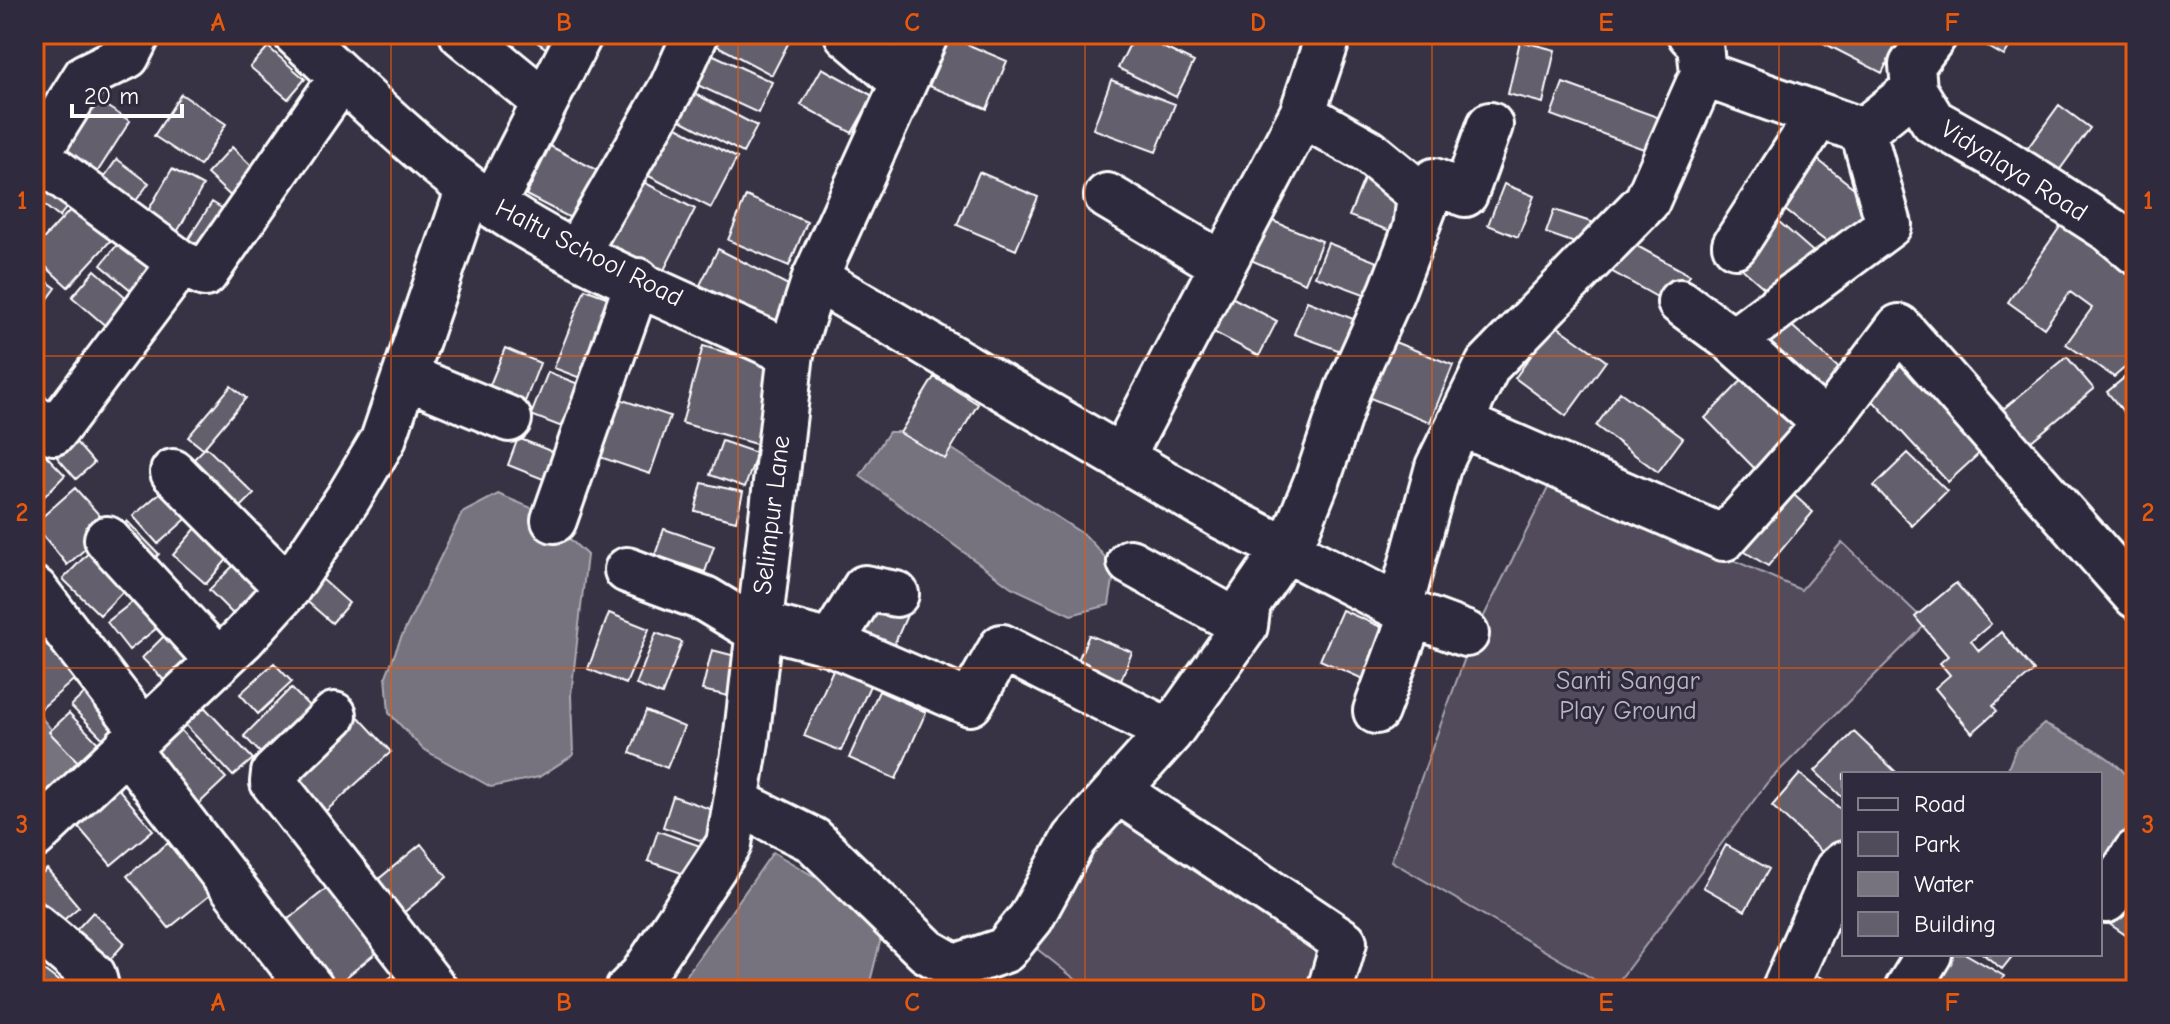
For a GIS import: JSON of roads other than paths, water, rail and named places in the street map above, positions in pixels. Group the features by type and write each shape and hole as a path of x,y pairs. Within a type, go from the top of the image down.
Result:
{"street":[{"path":"138,34 127,56 86,76 35,143 181,263 205,274 342,77"},
{"name":"Haltu School Road","path":"296,34 481,196 577,252 791,353"},
{"path":"462,34 545,102"},
{"path":"34,836 218,661 288,588 383,440 481,196 545,102 580,34"},
{"path":"577,252 672,87 696,34"},
{"path":"847,34 903,82"},
{"name":"Selimpur Lane","path":"628,990 642,976 729,844 738,803 791,353 800,314 926,34"},
{"path":"1122,457 1302,114 1329,34"},
{"path":"1863,131 1914,90 1912,65 1935,34"},
{"path":"1376,711 1406,611 1438,467 1488,365 1647,201 1696,54 1818,116 1863,131"},
{"name":"Vidyalaya Road","path":"1914,90 1933,121 2005,162 2110,230 2136,252"},
{"path":"1302,114 1369,152 1420,194 1416,229"},
{"path":"1735,245 1818,116"},
{"path":"738,803 813,840 957,979 1005,950 1031,918 1074,839 1170,732 1245,626 1248,603 1285,549 1318,478 1348,389 1434,181 1465,194 1490,125"},
{"path":"1733,341 1889,225 1863,131"},
{"path":"1107,196 1223,265"},
{"path":"34,418 54,432 181,263"},
{"path":"815,278 1285,549 1406,611 1466,634"},
{"path":"554,520 638,281"},
{"path":"1680,302 1733,341 1826,424"},
{"path":"1460,423 1724,538 1826,424 1899,327 2136,596"},
{"path":"407,377 509,419"},
{"path":"173,472 288,588"},
{"path":"107,539 218,661"},
{"path":"1130,562 1245,626"},
{"path":"627,570 705,599 758,627 831,643 970,703 1002,647 1170,732"},
{"path":"831,643 865,588 896,594"},
{"path":"35,590 135,740 312,990"},
{"path":"334,715 274,773 273,782 435,990"},
{"path":"1118,791 1344,942 1330,990"},
{"path":"2102,899 2106,900 2136,852"},
{"path":"1784,990 1837,870 1842,866"},
{"path":"34,925 93,975 97,990"},
{"path":"1907,990 1928,956"}],"water":[{"path":"889,432 926,432 1086,536 1115,568 1109,605 1071,615 1011,587 860,476"},
{"path":"498,494 541,512 587,555 571,695 573,755 539,777 491,787 423,749 389,713 386,676 401,638 462,513"},
{"path":"34,709 85,769 34,815"},
{"path":"2044,724 2091,747 2120,768 2131,781 2137,796 2136,813 2114,865 2102,868 2102,772 2007,772 2016,748"},
{"path":"773,852 842,893 883,930 868,990 676,990"}],"park label":[{"name":"Santi Sangar Play Ground","path":"1628,696"}]}
